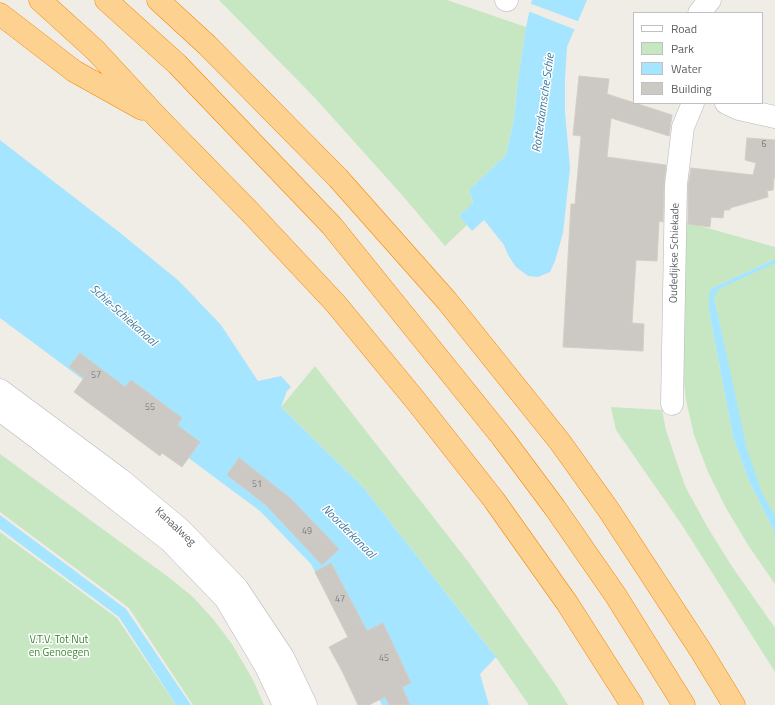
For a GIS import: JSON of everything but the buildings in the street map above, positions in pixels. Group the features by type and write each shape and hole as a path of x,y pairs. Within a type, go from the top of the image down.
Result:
{"highway":[{"path":"40,0 95,50 336,304 416,401 494,500 567,603 632,705"},
{"path":"106,0 177,64 332,226 502,437 550,502 616,596 684,705"},
{"path":"158,0 207,45 338,178 447,301 560,442 608,509 701,651 734,705"},
{"path":"172,0 207,45"},
{"path":"0,14 74,71 157,117"}],"main road":[{"path":"700,12 710,0"},
{"name":"Oudedijkse Schiekade","path":"672,404 676,185 683,128 693,104"},
{"path":"728,104 739,109 775,117"},
{"name":"Kanaalweg","path":"0,390 120,479 180,529 237,588 282,657 306,705"},
{"name":"Kanaalweg","path":"0,410 176,546 225,598 266,667 284,705"}],"green space":[{"path":"219,0 447,0 526,27 514,119 506,155 469,190 473,203 459,216 467,225 445,246 402,195 315,98"},
{"path":"686,222 775,247 775,259 712,288 709,292 709,311 733,437 748,479 775,533 775,584 748,545 726,508 708,472 694,435 686,400 682,366"},
{"path":"775,261 775,524 752,481 713,292 715,289"},
{"path":"315,366 470,564 555,684 568,705 529,705 490,649 363,487 281,407"},
{"path":"611,407 662,410 666,430 686,488 731,565 775,628 775,672 682,525 616,430"},
{"path":"0,454 171,579 193,597 213,619 232,644 253,680 264,705 193,705 129,608 0,512"},
{"name":"V.T.V. Tot Nut en Genoegen","path":"0,532 117,618 176,705 0,705"}],"water":[{"name":"Rotterdamsche Schie","path":"532,0 587,0 567,47 565,112 570,168 563,233 555,261 550,272 538,277 528,276 516,267 508,255 504,245 484,220 472,231 459,216 473,203 469,190 506,155 514,119 526,27"},
{"path":"0,140 119,232 179,281 221,325 258,381 281,376 291,387 287,391 281,407 363,487 496,657 480,674 489,705 382,705 311,564 260,511 0,318"},
{"path":"775,259 775,263 719,289 714,297 747,449 762,493 775,516 775,533 748,479 733,437 709,311 709,292 712,288"},
{"path":"0,515 126,609 191,705 176,705 119,617 0,529"}],"pier":[{"path":"529,3 580,22 576,30 528,11"}],"water label":[{"name":"Schie-Schiekanaal","path":"123,316"},
{"name":"Noorderkanaal","path":"348,532"}]}
